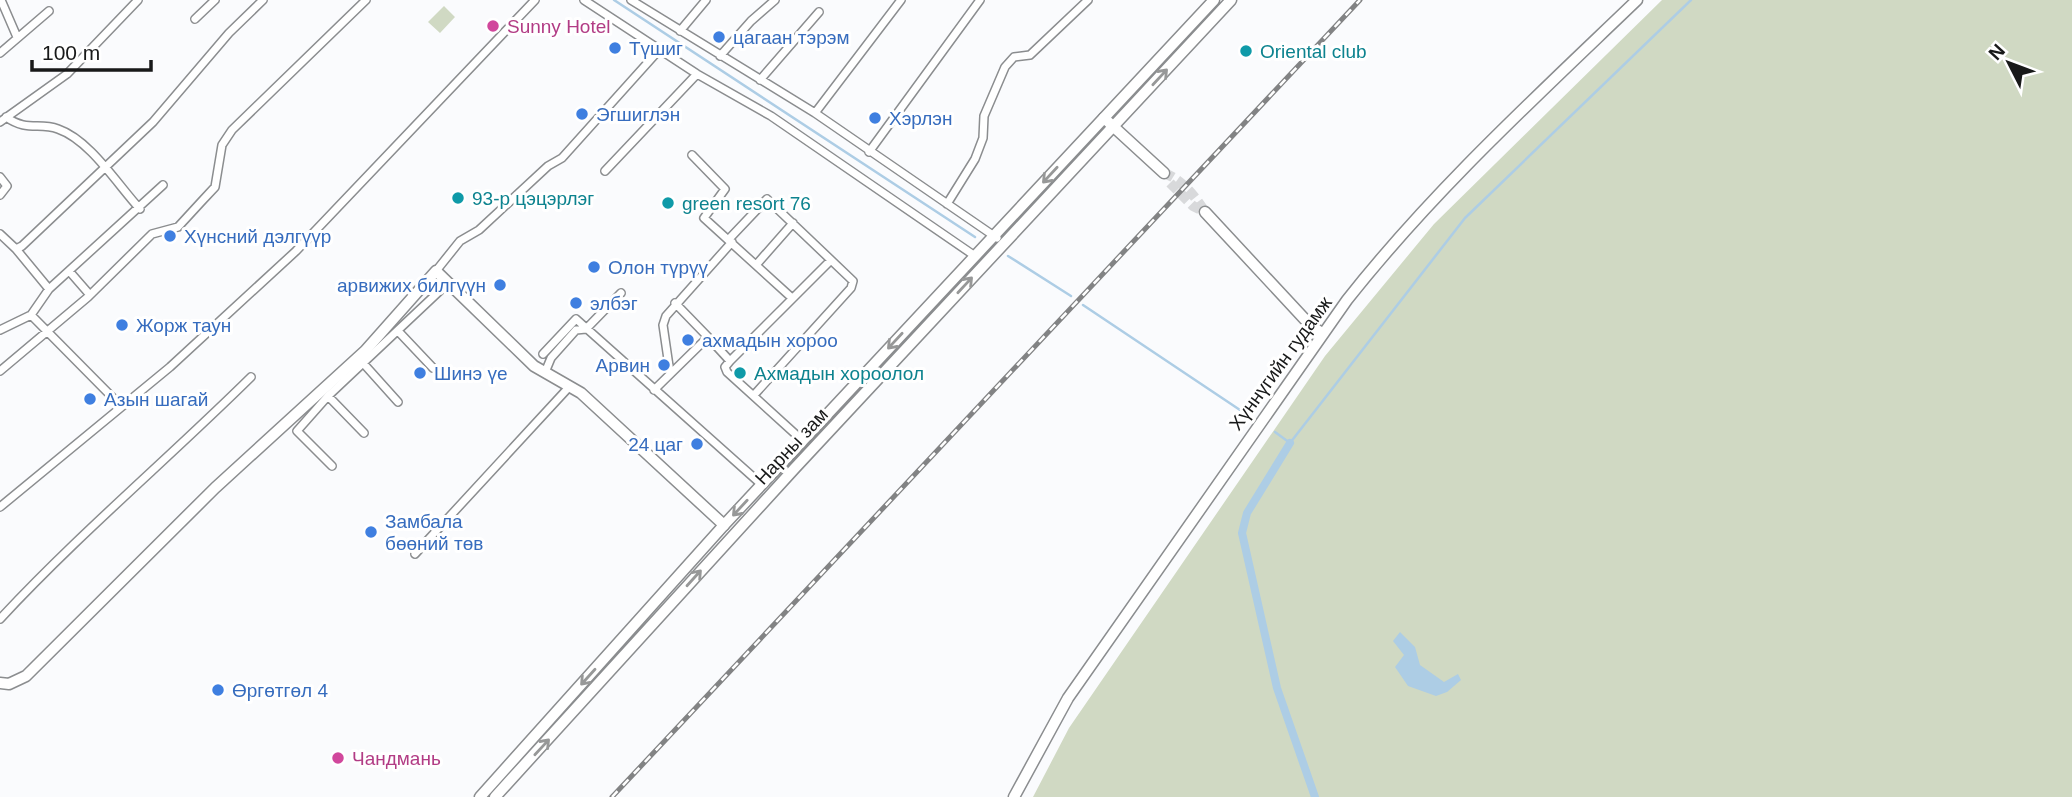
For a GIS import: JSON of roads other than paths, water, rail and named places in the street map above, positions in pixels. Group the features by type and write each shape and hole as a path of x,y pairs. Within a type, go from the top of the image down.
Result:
{"main road":[{"name":"Нарны зам","path":"480,797 724,525 1214,0"},
{"name":"Нарны зам","path":"495,797 1231,0"},
{"name":"Хүннүгийн гудамж","path":"1014,797 1068,698 1322,333 1378,261 1444,189 1637,0"},
{"path":"1104,118 1164,173"},
{"path":"1205,212 1311,326 1322,333"},
{"path":"0,683 9,684 26,676 215,488 365,351 436,271 534,366 546,370 570,386 724,525"}],"street":[{"path":"1,0 18,37"},
{"path":"3,119 67,74 138,0"},
{"path":"195,19 215,0"},
{"path":"16,249 153,122 229,33 264,0"},
{"path":"0,371 90,295 152,234 178,227 215,187 222,145 232,130 366,0"},
{"path":"0,508 180,358 334,214 535,0"},
{"path":"584,0 697,74 771,116 975,256"},
{"path":"631,0 816,113 1003,244"},
{"path":"680,31 706,0"},
{"path":"720,56 751,21 775,0"},
{"path":"816,113 901,0"},
{"path":"869,152 980,0"},
{"path":"947,204 975,159 983,138 984,116 1005,68 1014,57 1030,55 1088,0"},
{"path":"0,53 49,11"},
{"path":"760,79 819,12"},
{"path":"436,271 460,242 479,230 548,166 562,158 660,50"},
{"path":"606,171 697,74"},
{"path":"3,119 23,127 57,128 86,145 139,209"},
{"path":"692,155 725,189 704,218 792,298"},
{"path":"0,177 7,186 0,195"},
{"path":"0,330 31,315 49,289 163,185"},
{"path":"670,373 663,325 675,303 767,199 853,281 851,288 754,395"},
{"path":"756,265 793,223"},
{"path":"0,234 49,289"},
{"path":"803,440 727,372 725,367 831,260"},
{"path":"70,272 90,295"},
{"path":"332,466 297,431 328,396 449,283"},
{"path":"546,370 551,358 576,330 586,329 621,293"},
{"path":"675,303 730,361"},
{"path":"31,315 121,406"},
{"path":"543,354 576,319 762,485"},
{"path":"398,331 433,368"},
{"path":"654,390 708,337"},
{"path":"363,363 398,402"},
{"path":"0,620 90,526 216,413 251,377"},
{"path":"415,554 570,386"},
{"path":"328,396 364,433"}],"water":[{"path":"1400,632 1415,647 1420,665 1444,682 1458,674 1461,680 1447,692 1436,696 1408,686 1395,667 1404,655 1393,641"}],"waterway":[{"path":"614,0 975,237"},
{"path":"1275,432 1290,443 1465,218 1691,0"},
{"path":"1008,256 1071,296"},
{"path":"1083,305 1246,414"},
{"path":"1290,443 1247,513 1242,533 1277,688 1315,797"}],"tunnel":[{"path":"1164,173 1188,189 1205,212"},
{"path":"1170,183 1193,206 1203,211"}],"railway":[{"path":"612,797 1360,0"}],"place":[{"name":"Sunny Hotel","path":"493,26"},
{"name":"цагаан тэрэм","path":"719,37"},
{"name":"Түшиг","path":"615,48"},
{"name":"Oriental club","path":"1246,51"},
{"name":"Эгшиглэн","path":"582,114"},
{"name":"Хэрлэн","path":"875,118"},
{"name":"93-р цэцэрлэг","path":"458,198"},
{"name":"green resort 76","path":"668,203"},
{"name":"Хүнсний дэлгүүр","path":"170,236"},
{"name":"Олон түрүү","path":"594,267"},
{"name":"арвижих билгүүн","path":"500,285"},
{"name":"элбэг","path":"576,303"},
{"name":"Жорж таун","path":"122,325"},
{"name":"ахмадын хороо","path":"688,340"},
{"name":"Арвин","path":"664,365"},
{"name":"Шинэ үе","path":"420,373"},
{"name":"Ахмадын хороолол","path":"740,373"},
{"name":"Азын шагай","path":"90,399"},
{"name":"24 цаг","path":"697,444"},
{"name":"Замбала бөөний төв","path":"371,532"},
{"name":"Өргөтгөл 4","path":"218,690"},
{"name":"Чандмань","path":"338,758"}]}
